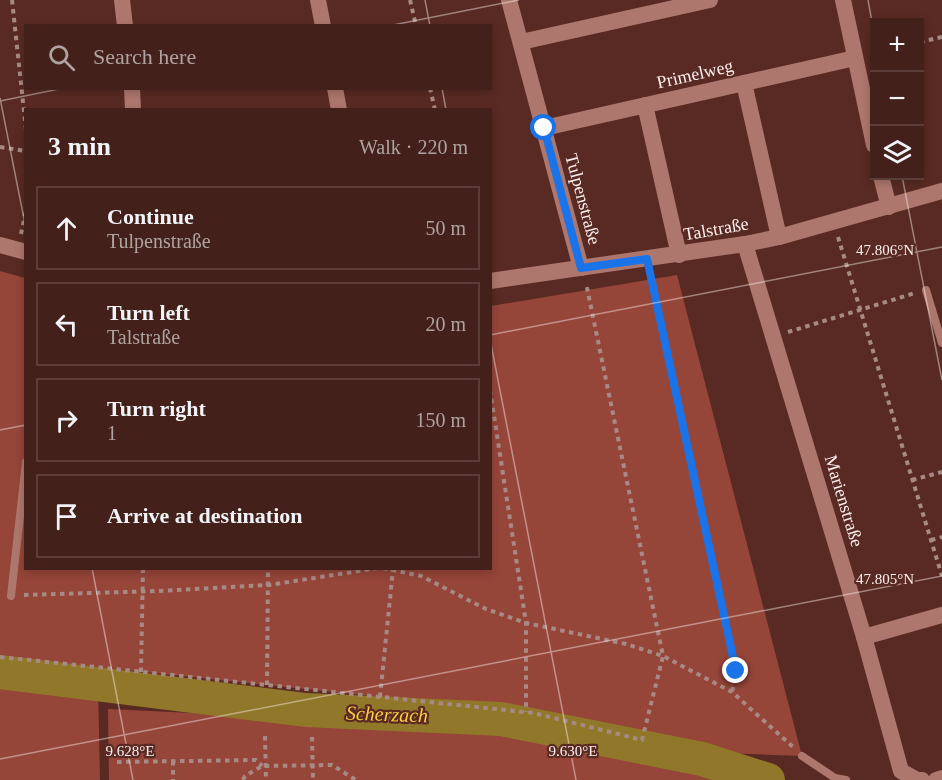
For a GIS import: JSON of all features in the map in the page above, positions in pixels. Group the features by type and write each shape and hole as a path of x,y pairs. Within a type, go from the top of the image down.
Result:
{"street":[{"path":"122,0 126,24"},
{"path":"318,0 323,24"},
{"name":"Tulpenstraße","path":"509,0 581,268"},
{"path":"521,42 710,0"},
{"path":"843,0 870,127"},
{"name":"Primelweg","path":"544,128 855,58"},
{"path":"744,83 779,237"},
{"path":"132,90 133,108"},
{"path":"335,90 339,108"},
{"path":"645,105 679,255"},
{"path":"882,180 889,207"},
{"name":"Talstraße","path":"492,281 745,244 779,237 942,191"},
{"name":"Marienstraße","path":"745,244 864,637 901,771 917,780"},
{"path":"0,245 24,251"},
{"path":"864,637 942,615"},
{"path":"936,780 942,778"},
{"path":"917,780 922,780"}],"lane":[{"path":"926,290 942,343"},
{"path":"11,596 24,480"},
{"path":"802,756 835,777 846,780"}],"path":[{"path":"12,0 24,111"},
{"path":"410,0 416,24"},
{"path":"924,41 942,37"},
{"path":"430,90 435,108"},
{"path":"0,147 24,151"},
{"path":"833,222 942,576"},
{"path":"647,259 736,671 732,692"},
{"path":"0,657 526,712 642,740 663,656 588,290"},
{"path":"774,337 926,290"},
{"path":"492,403 526,623 526,712"},
{"path":"912,480 942,472"},
{"path":"931,540 942,537"},
{"path":"141,672 143,570"},
{"path":"267,685 268,570"},
{"path":"11,596 269,585 365,570"},
{"path":"380,697 393,570 421,576 486,609 526,623 626,644 663,656 732,692 784,737 802,756"},
{"path":"265,736 266,780"},
{"path":"312,737 313,780"},
{"path":"117,762 256,760 264,766"},
{"path":"173,761 173,780"},
{"path":"243,780 245,776 264,766 313,765 332,765 356,780"}],"shaded area":[{"path":"0,271 24,278 24,570 492,570 492,306 677,275 802,756 693,752 534,713 0,657"},
{"path":"0,674 98,686 100,780 0,780"},
{"path":"108,709 532,729 742,780 109,780"}],"waterway":[{"name":"Scherzach","path":"0,672 306,710 501,719 702,759 768,780"}],"route":[{"path":"544,128 581,268 647,259 736,671"}]}
